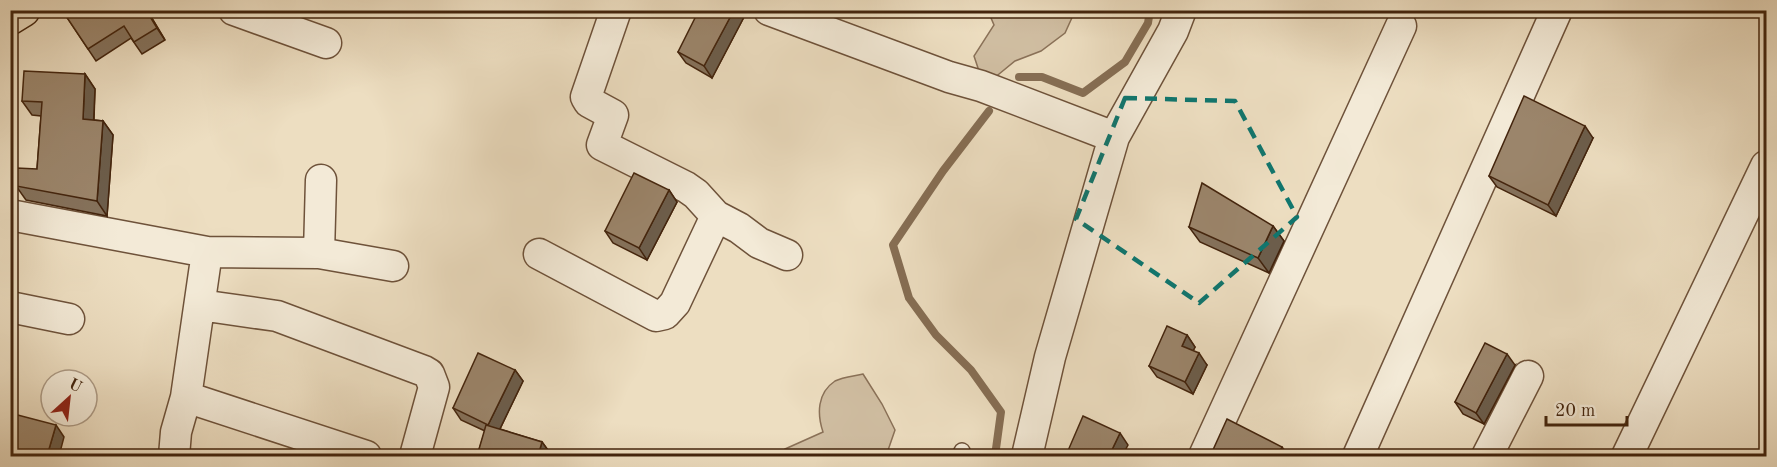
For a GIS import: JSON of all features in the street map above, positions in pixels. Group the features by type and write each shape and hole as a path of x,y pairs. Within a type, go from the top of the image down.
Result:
{"main road":[{"path":"10,18 23,10"}],"street":[{"path":"234,10 326,43"},
{"path":"616,10 586,97 589,102 613,115 602,145 686,187 696,194 716,216 739,228 759,243 787,255"},
{"path":"769,10 842,23 949,77 981,86 1114,137"},
{"path":"1033,454 1050,357 1114,137 1173,31 1181,10"},
{"path":"1358,456 1557,10"},
{"path":"1204,456 1401,26"},
{"path":"1626,456 1767,166"},
{"path":"319,253 321,180"},
{"path":"10,215 207,252 319,253 393,266"},
{"path":"539,254 656,316 665,314 675,303 716,216"},
{"path":"174,456 176,432 186,397 207,252"},
{"path":"200,305 277,316 424,370 429,374 434,387 415,456"},
{"path":"10,307 69,319"},
{"path":"1487,456 1528,376"},
{"path":"186,397 366,456"}],"highlighted area":[{"path":"1125,98 1235,101 1297,217 1199,303 1076,219"}],"shaded area":[{"path":"988,11 1075,11 1065,33 1041,51 1015,61 993,79 980,74 974,56 994,25"},
{"path":"863,374 895,430 886,456 787,456 785,449 823,432 819,411 822,398 829,386 835,381"}],"building":[{"path":"62,10 146,10 157,28 134,42 124,26 88,49"},
{"path":"699,10 734,10 704,66 678,52"},
{"path":"24,71 85,74 83,119 103,121 97,201 16,186 17,168 37,169 42,102 22,101"},
{"path":"1524,96 1585,126 1548,205 1489,176"},
{"path":"634,173 669,190 639,248 605,231"},
{"path":"1202,183 1273,226 1258,258 1189,227"},
{"path":"1167,326 1187,335 1182,346 1199,353 1185,382 1149,366"},
{"path":"1485,343 1507,354 1476,413 1455,402"},
{"path":"478,353 515,370 488,425 453,408"},
{"path":"10,413 39,421 39,428 55,428 47,456 10,456"},
{"path":"1083,416 1120,433 1109,456 1074,456 1067,453"},
{"path":"1227,419 1282,447 1277,456 1208,456"},
{"path":"486,425 542,442 538,456 477,456"}],"waterway":[{"path":"1019,77 1042,77 1083,93 1125,62 1148,23 1150,10"},
{"path":"989,111 943,171 893,245 909,298 936,335 971,370 1001,412 995,456"}]}
